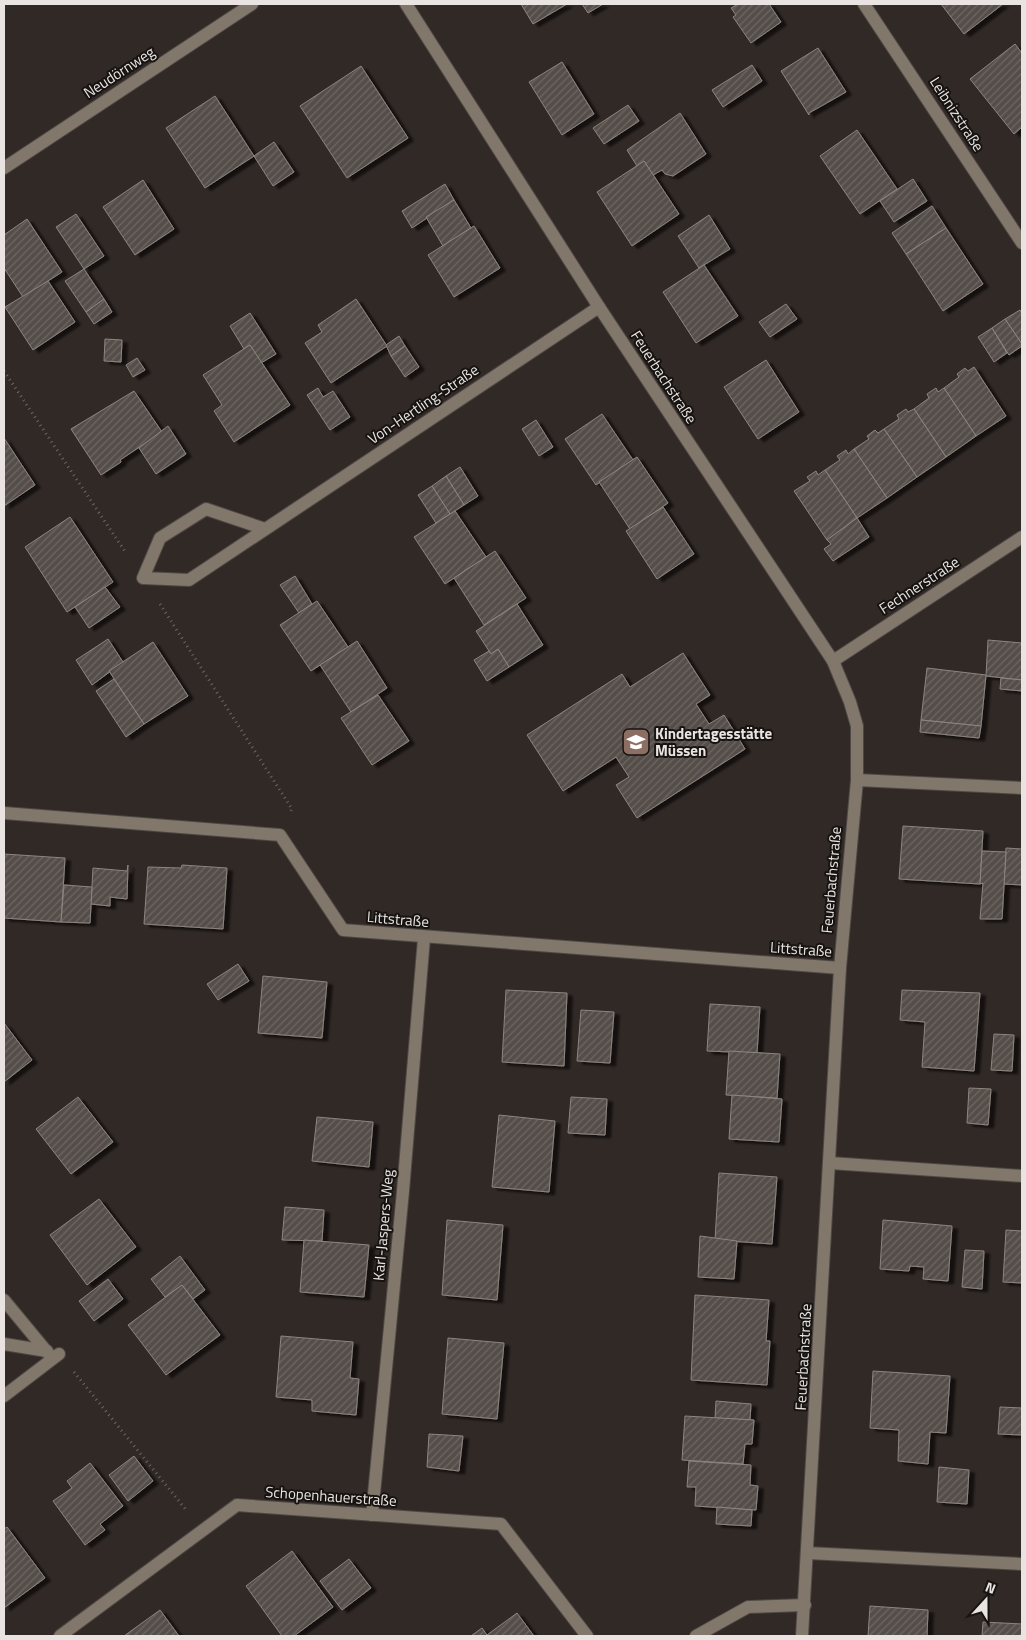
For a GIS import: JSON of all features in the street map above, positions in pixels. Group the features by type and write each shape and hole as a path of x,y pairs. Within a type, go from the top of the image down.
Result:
{"street":[{"name":"Neudörnweg","path":"4,168 252,4"},
{"name":"Feuerbachstraße","path":"406,4 599,307 833,661 850,702 857,726 857,780 840,968 802,1636"},
{"name":"Leibnizstraße","path":"864,4 1022,243"},
{"name":"Von-Hertling-Straße","path":"266,529 206,509 160,538 143,578 189,580 266,529 599,307"},
{"name":"Fechnerstraße","path":"833,661 1022,537"},
{"path":"857,780 1022,788"},
{"name":"Littstraße","path":"4,813 280,835 343,930 424,938 840,968"},
{"name":"Karl-Jaspers-Weg","path":"372,1515 402,1201 424,938"},
{"path":"830,1163 1022,1176"},
{"path":"4,1300 53,1354"},
{"path":"4,1344 53,1354"},
{"path":"4,1396 53,1354"},
{"name":"Schopenhauerstraße","path":"60,1636 237,1506 501,1524 587,1636"},
{"path":"808,1554 1022,1564"},
{"path":"696,1636 748,1606 804,1604"}],"path":[{"path":"53,1354 203,1531"}],"building":[{"path":"521,4 567,4 533,24"},
{"path":"582,4 603,4 588,13"},
{"path":"738,4 769,4 781,22 751,43 733,17 736,15 731,8"},
{"path":"941,4 1003,4 964,34"},
{"path":"1015,44 1022,53 1022,127 1014,134 970,79"},
{"path":"818,48 846,92 809,113 809,115 781,71"},
{"path":"562,62 594,114 562,135 529,82"},
{"path":"752,65 762,81 723,107 712,90"},
{"path":"361,66 408,138 347,178 300,106"},
{"path":"215,96 254,156 205,188 166,128"},
{"path":"628,105 639,121 604,144 593,128"},
{"path":"680,113 706,154 673,176 665,174 662,170 653,175 644,161 637,166 627,150"},
{"path":"857,130 897,189 860,214 820,156"},
{"path":"274,142 294,172 273,186 254,156"},
{"path":"644,161 679,214 632,246 597,192"},
{"path":"913,179 927,201 894,222 880,201"},
{"path":"143,180 174,229 135,255 103,207"},
{"path":"445,184 454,200 412,228 402,211"},
{"path":"454,200 471,228 443,246 426,217"},
{"path":"932,206 946,228 906,254 892,233"},
{"path":"76,214 104,256 84,269 56,227"},
{"path":"709,215 730,249 699,268 678,236"},
{"path":"27,219 62,272 23,297 4,268 4,235"},
{"path":"474,226 500,268 454,297 428,255"},
{"path":"946,228 983,284 943,311 906,254"},
{"path":"704,265 738,316 696,343 663,292"},
{"path":"84,269 104,299 86,312 65,281"},
{"path":"48,281 75,322 33,350 5,307"},
{"path":"104,299 112,312 94,324 86,312"},
{"path":"356,299 387,346 331,383 305,343 322,332 318,325"},
{"path":"786,304 797,319 770,337 759,322"},
{"path":"1020,310 1022,314 1022,344 1005,319"},
{"path":"250,313 276,354 261,363 250,345 244,349 230,326"},
{"path":"1005,319 1022,344 1022,346 1009,355 992,328"},
{"path":"992,328 1007,353 994,362 978,337"},
{"path":"399,336 405,346 391,356 386,345"},
{"path":"105,339 122,340 121,362 104,361"},
{"path":"250,345 290,405 234,442 214,411 222,405 203,375"},
{"path":"405,346 419,367 405,377 391,356"},
{"path":"137,358 145,370 133,377 126,365"},
{"path":"766,360 799,412 758,439 724,387"},
{"path":"974,367 1006,416 976,436 944,388 959,377 957,374 965,368 968,371"},
{"path":"318,388 323,397 333,391 350,417 330,430 307,395"},
{"path":"936,388 938,392 944,388 976,436 946,457 914,409 929,398 927,394"},
{"path":"134,391 162,432 101,475 71,429"},
{"path":"906,409 908,412 914,409 946,457 917,477 884,429 899,419 897,415"},
{"path":"602,414 633,460 596,485 565,439"},
{"path":"536,420 553,447 539,456 522,429"},
{"path":"168,426 186,454 156,474 139,448"},
{"path":"884,429 917,477 887,498 854,449 869,439 867,436 875,430 878,433"},
{"path":"4,438 35,485 4,506"},
{"path":"854,449 887,498 857,518 825,470 840,460 837,456 846,450 848,454"},
{"path":"637,457 668,503 630,529 599,482"},
{"path":"460,467 478,496 464,505 446,476"},
{"path":"825,470 857,518 827,540 794,491 810,481 807,477 816,471 818,475"},
{"path":"446,476 464,505 450,514 432,486"},
{"path":"432,486 450,514 436,523 418,495"},
{"path":"663,507 694,554 657,579 626,531"},
{"path":"455,511 486,557 445,584 414,537"},
{"path":"70,517 113,582 67,612 25,547"},
{"path":"857,518 869,537 833,561 824,549 831,544 827,540"},
{"path":"495,551 526,598 484,625 454,578"},
{"path":"295,576 312,604 299,613 280,585"},
{"path":"105,587 120,607 89,628 75,607"},
{"path":"317,601 348,647 311,671 280,625"},
{"path":"517,604 543,645 509,667 498,649 491,654 476,631"},
{"path":"108,639 123,662 92,685 76,660"},
{"path":"988,640 1022,643 1022,680 986,676"},
{"path":"357,641 387,688 351,712 320,665"},
{"path":"153,642 188,696 144,724 109,671"},
{"path":"498,649 509,667 487,681 474,660 489,651 491,654"},
{"name":"Kindertagesstätte Müssen","path":"683,653 710,695 696,704 709,724 724,715 745,749 637,818 616,785 629,777 616,757 563,791 527,735 622,674 630,687"},
{"path":"927,668 986,675 981,726 921,720"},
{"path":"1001,678 1022,680 1022,691 1000,689"},
{"path":"114,679 144,724 126,737 96,691"},
{"path":"378,695 409,741 372,765 341,718"},
{"path":"921,720 981,726 979,738 920,732"},
{"path":"903,826 983,831 980,884 899,879"},
{"path":"1006,848 1022,849 1022,885 1004,884"},
{"path":"982,851 1006,852 1002,919 980,919 983,883 980,884"},
{"path":"4,854 65,858 61,922 4,918"},
{"path":"128,865 127,899 110,897 110,906 91,904 93,868 127,871"},
{"path":"182,865 227,868 223,929 144,924 148,867 181,868"},
{"path":"64,885 92,887 90,923 61,922"},
{"path":"238,964 249,981 218,1000 207,984"},
{"path":"263,976 327,982 322,1038 258,1033"},
{"path":"506,990 567,993 564,1066 502,1062"},
{"path":"902,990 980,993 974,1071 922,1067 925,1022 900,1020"},
{"path":"710,1004 760,1007 757,1053 707,1051"},
{"path":"581,1010 614,1012 610,1063 577,1061"},
{"path":"4,1023 32,1060 4,1082"},
{"path":"994,1034 1014,1035 1012,1071 991,1070"},
{"path":"729,1051 780,1054 777,1098 726,1095"},
{"path":"969,1088 991,1089 988,1125 967,1123"},
{"path":"732,1095 782,1099 779,1142 729,1139"},
{"path":"78,1097 113,1142 71,1174 36,1129"},
{"path":"571,1097 607,1099 605,1135 568,1133"},
{"path":"499,1115 555,1121 549,1192 492,1187"},
{"path":"317,1117 373,1122 369,1167 312,1161"},
{"path":"719,1173 777,1177 772,1244 715,1240"},
{"path":"99,1199 136,1247 87,1285 50,1235"},
{"path":"285,1207 324,1210 322,1241 282,1240"},
{"path":"447,1220 503,1225 497,1300 442,1295"},
{"path":"883,1220 952,1226 948,1281 923,1279 924,1267 910,1266 909,1271 880,1269"},
{"path":"1006,1230 1022,1231 1022,1283 1003,1282"},
{"path":"700,1236 737,1241 734,1279 698,1277"},
{"path":"304,1240 369,1245 364,1297 300,1292"},
{"path":"965,1250 984,1251 982,1289 962,1287"},
{"path":"180,1256 205,1290 193,1299 182,1285 165,1297 151,1279"},
{"path":"108,1279 123,1299 94,1321 79,1301"},
{"path":"182,1285 220,1335 166,1375 128,1325"},
{"path":"695,1295 769,1300 766,1341 770,1341 767,1385 691,1380"},
{"path":"281,1336 353,1342 350,1378 359,1379 356,1415 312,1411 312,1400 276,1397"},
{"path":"448,1338 504,1343 497,1419 442,1414"},
{"path":"873,1371 950,1376 946,1433 930,1432 928,1464 898,1461 899,1430 870,1428"},
{"path":"716,1401 751,1404 750,1420 715,1418"},
{"path":"1000,1407 1022,1408 1022,1435 998,1434"},
{"path":"685,1416 754,1420 752,1444 745,1444 743,1464 682,1460"},
{"path":"429,1434 463,1436 459,1471 427,1467"},
{"path":"134,1456 153,1481 128,1501 109,1475"},
{"path":"689,1461 751,1465 750,1485 758,1486 756,1510 695,1506 696,1487 687,1487"},
{"path":"90,1463 123,1506 100,1524 105,1530 85,1545 53,1501 72,1488 67,1481"},
{"path":"939,1467 969,1470 967,1504 937,1502"},
{"path":"717,1507 752,1510 751,1526 716,1524"},
{"path":"7,1527 45,1578 4,1608 4,1529"},
{"path":"292,1551 333,1607 294,1636 282,1636 246,1586"},
{"path":"349,1559 371,1588 342,1610 320,1581"},
{"path":"870,1606 928,1610 927,1636 868,1636"},
{"path":"160,1610 179,1636 124,1636"},
{"path":"517,1613 534,1636 471,1636 482,1628 487,1635"},
{"path":"983,1622 1022,1624 1022,1636 982,1636"}],"place":[{"name":"Kindertagesstätte Müssen","path":"636,742"}]}
